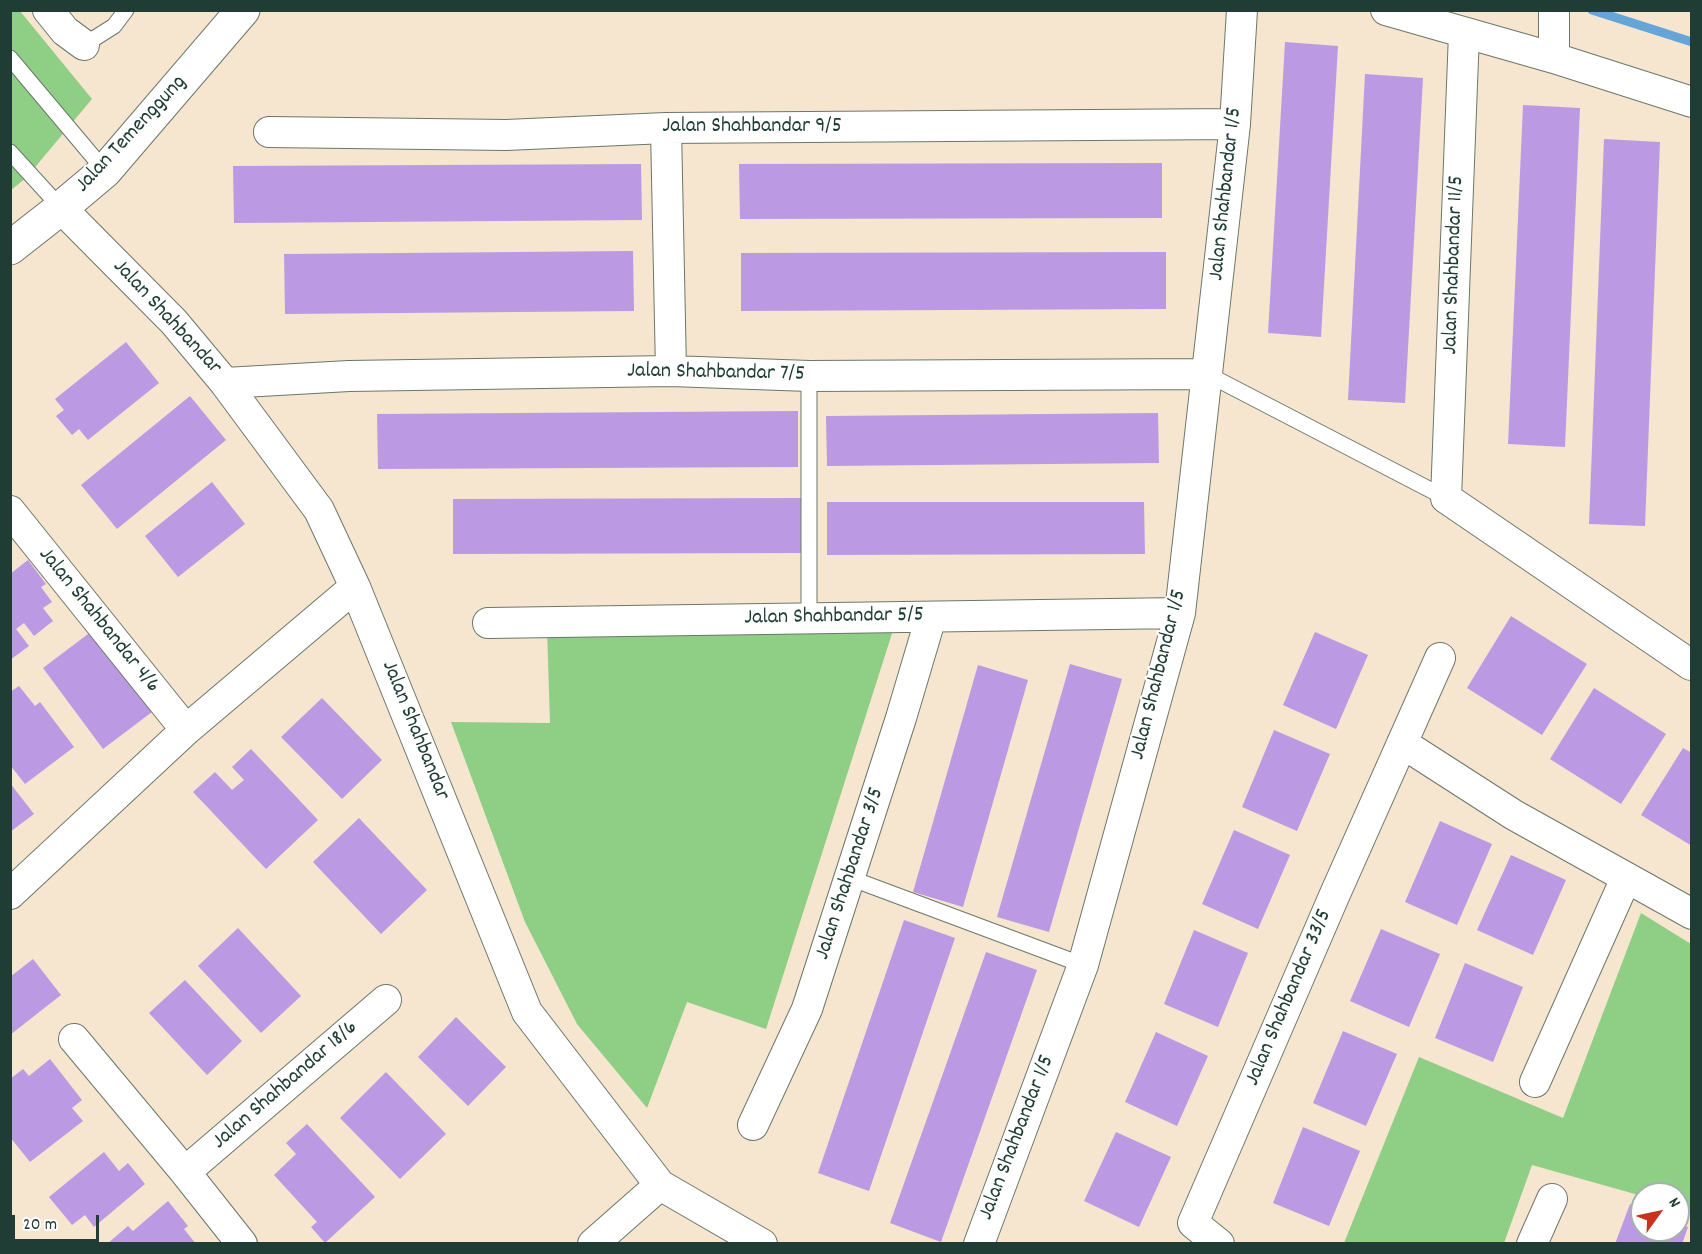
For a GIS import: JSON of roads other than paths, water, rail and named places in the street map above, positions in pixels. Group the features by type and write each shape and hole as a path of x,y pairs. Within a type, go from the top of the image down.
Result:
{"street":[{"path":"48,10 65,31 84,45"},
{"name":"Jalan Temenggung","path":"10,248 105,171 243,10"},
{"name":"Jalan Shahbandar 1/5","path":"979,1244 1083,965 1180,613 1235,124 1242,10"},
{"path":"1386,10 1554,58 1692,102"},
{"path":"1554,10 1554,58"},
{"name":"Jalan Shahbandar 11/5","path":"1446,498 1464,33"},
{"name":"Jalan Shahbandar 9/5","path":"269,132 506,135 666,128 1235,124"},
{"path":"666,128 671,371"},
{"name":"Jalan Shahbandar","path":"62,208 174,321 225,383 319,510 356,587 527,1012 660,1185 762,1244"},
{"name":"Jalan Shahbandar 7/5","path":"225,383 349,376 671,371 809,376 1208,374"},
{"path":"1446,498 1691,665 1692,652"},
{"name":"Jalan Shahbandar 4/6","path":"10,512 186,730"},
{"path":"10,894 186,730 356,587"},
{"name":"Jalan Shahbandar 5/5","path":"488,623 1180,613"},
{"name":"Jalan Shahbandar 3/5","path":"753,1125 807,1009 901,718 931,617"},
{"name":"Jalan Shahbandar 33/5","path":"1219,1244 1193,1223 1440,658"},
{"path":"1402,743 1514,815 1692,914"},
{"path":"1534,1082 1626,878"},
{"name":"Jalan Shahbandar 18/6","path":"185,1172 386,1000"},
{"path":"74,1039 242,1244"},
{"path":"593,1244 660,1185"},
{"path":"1532,1244 1552,1199"}],"lane":[{"path":"84,45 114,26 126,10"},
{"path":"10,58 105,171"},
{"path":"10,152 62,208"},
{"path":"1208,374 1446,498"},
{"path":"809,376 809,618"},
{"path":"850,878 1083,965"}],"waterway":[{"path":"1592,10 1692,42"}]}
